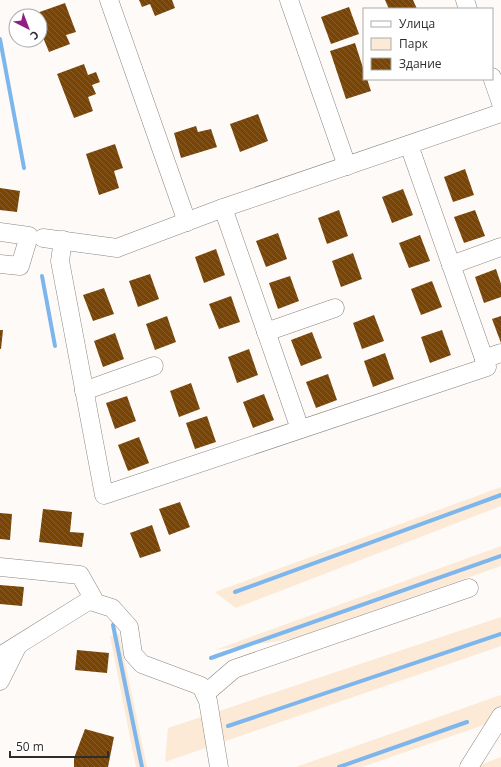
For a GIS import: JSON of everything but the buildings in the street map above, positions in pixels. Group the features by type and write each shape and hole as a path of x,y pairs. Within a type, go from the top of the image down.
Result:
{"street":[{"path":"109,0 187,222"},
{"path":"289,0 347,166"},
{"path":"493,80 501,103"},
{"path":"43,238 116,248 223,208 501,113"},
{"path":"63,240 60,261 104,494 487,367 409,145"},
{"path":"223,208 300,429"},
{"path":"0,232 29,236 20,266 0,264"},
{"path":"451,265 501,247"},
{"path":"266,332 335,308"},
{"path":"484,359 501,353"},
{"path":"84,391 154,366"},
{"path":"0,567 80,575 93,598 0,656"},
{"path":"205,694 234,669 469,588"},
{"path":"90,601 112,608 129,627 134,654 142,664 201,686 208,701 219,767"},
{"path":"0,681 18,644"},
{"path":"469,767 501,716"}],"green space":[{"path":"501,487 501,506 236,608 215,592"},
{"path":"501,546 501,566 293,639 215,650"},
{"path":"501,617 501,646 165,762 168,728"},
{"path":"119,634 147,767 136,767 110,636"},
{"path":"501,695 501,719 362,767 296,767"},
{"path":"501,757 501,767 475,767"}],"waterway":[{"path":"0,39 24,168"},
{"path":"42,276 55,346"},
{"path":"235,592 501,495"},
{"path":"211,658 501,556"},
{"path":"113,625 142,767"},
{"path":"228,726 501,634"},
{"path":"339,767 467,722"}]}
